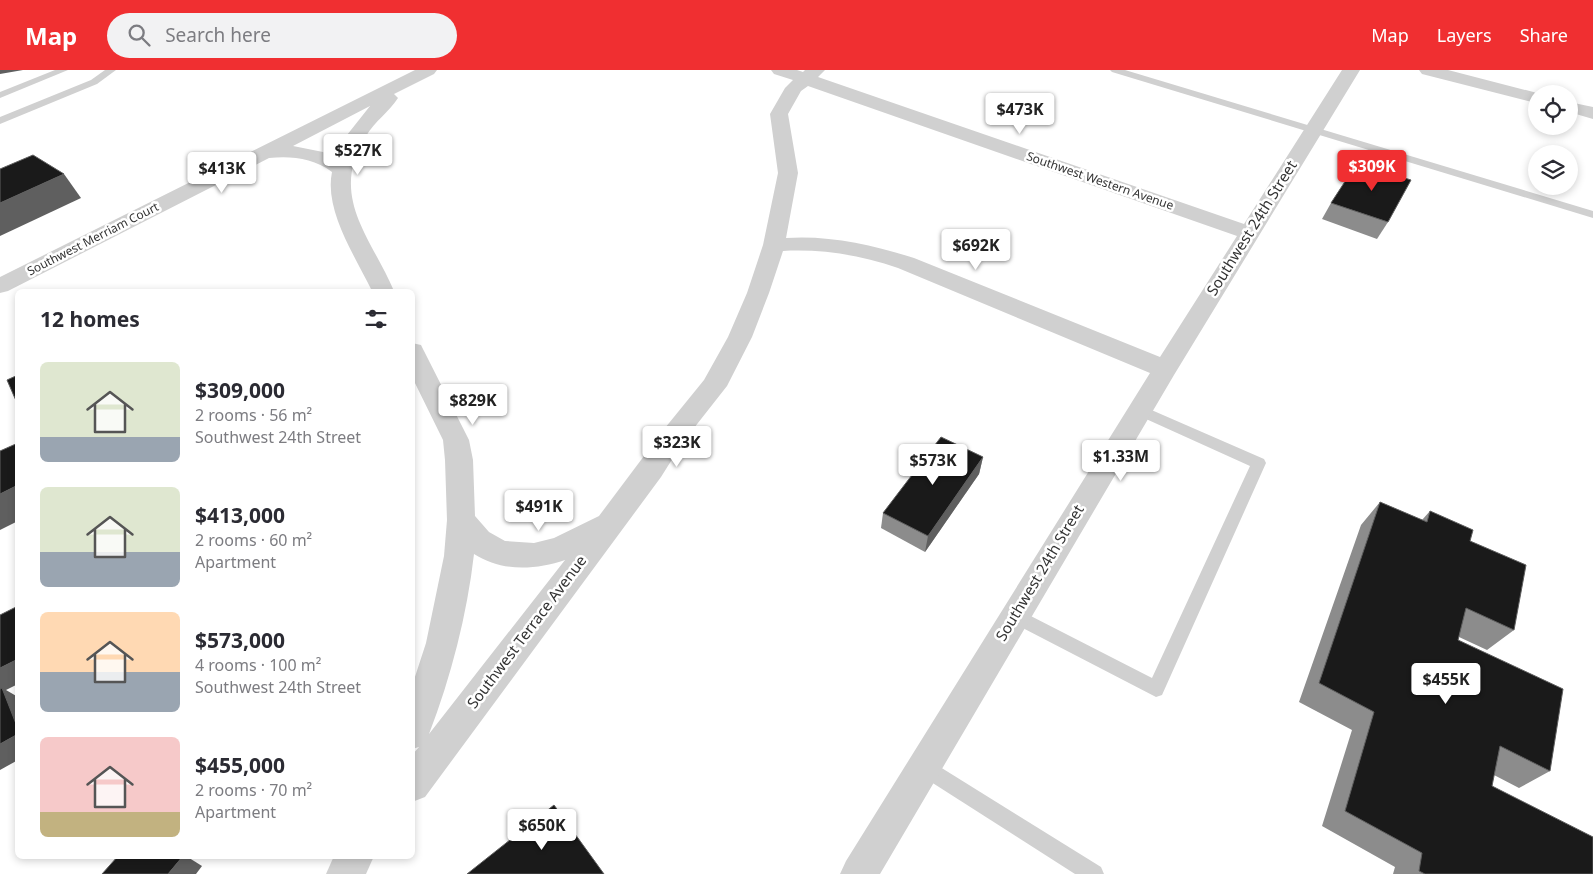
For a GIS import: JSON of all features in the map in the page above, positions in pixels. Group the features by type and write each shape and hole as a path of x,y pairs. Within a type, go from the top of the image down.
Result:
{"street":[{"name":"Southwest 24th Street","path":"858,874 1164,368 1351,70"},
{"path":"1428,70 1528,96"},
{"path":"382,289 344,212 340,190 341,169 350,145 371,114 424,72"},
{"name":"Southwest Merriam Court","path":"0,286 424,72"},
{"name":"Southwest Western Avenue","path":"800,73 1249,233"},
{"name":"Southwest Terrace Avenue","path":"415,780 674,436 714,386 740,337 758,293 774,245 788,173 779,114 800,73"},
{"path":"1578,109 1593,113"},
{"path":"264,153 296,152 316,155 331,160 341,169"},
{"path":"774,245 809,243 879,254 906,263 1164,368"},
{"path":"415,357 456,440 459,460 461,520 458,564 442,643 415,725"},
{"path":"461,520 476,538 490,549 510,554 529,555 556,552 583,540 613,518"}],"lane":[{"path":"0,95 63,70"},
{"path":"0,121 94,82 111,70"},
{"path":"1115,70 1593,215"},
{"path":"1015,616 1156,689 1259,464 1140,410"},
{"path":"924,766 1094,874"}],"building":[{"path":"33,155 64,174 0,203 0,169"},
{"path":"1357,163 1411,180 1388,222 1331,203"},
{"path":"15,376 15,398 7,380"},
{"path":"941,437 983,457 928,536 883,513"},
{"path":"15,444 15,486 0,494 0,451"},
{"path":"1380,502 1427,522 1430,511 1473,530 1470,541 1526,565 1514,630 1466,608 1458,640 1563,689 1550,771 1500,746 1492,786 1593,837 1593,874 1425,874 1419,871 1422,853 1345,811 1374,712 1319,683"},
{"path":"15,608 15,660 0,668 0,615"},
{"path":"2,688 15,721 15,736 0,744 0,689"},
{"path":"554,805 604,874 467,874"},
{"path":"115,859 180,859 168,874 102,874"}]}
